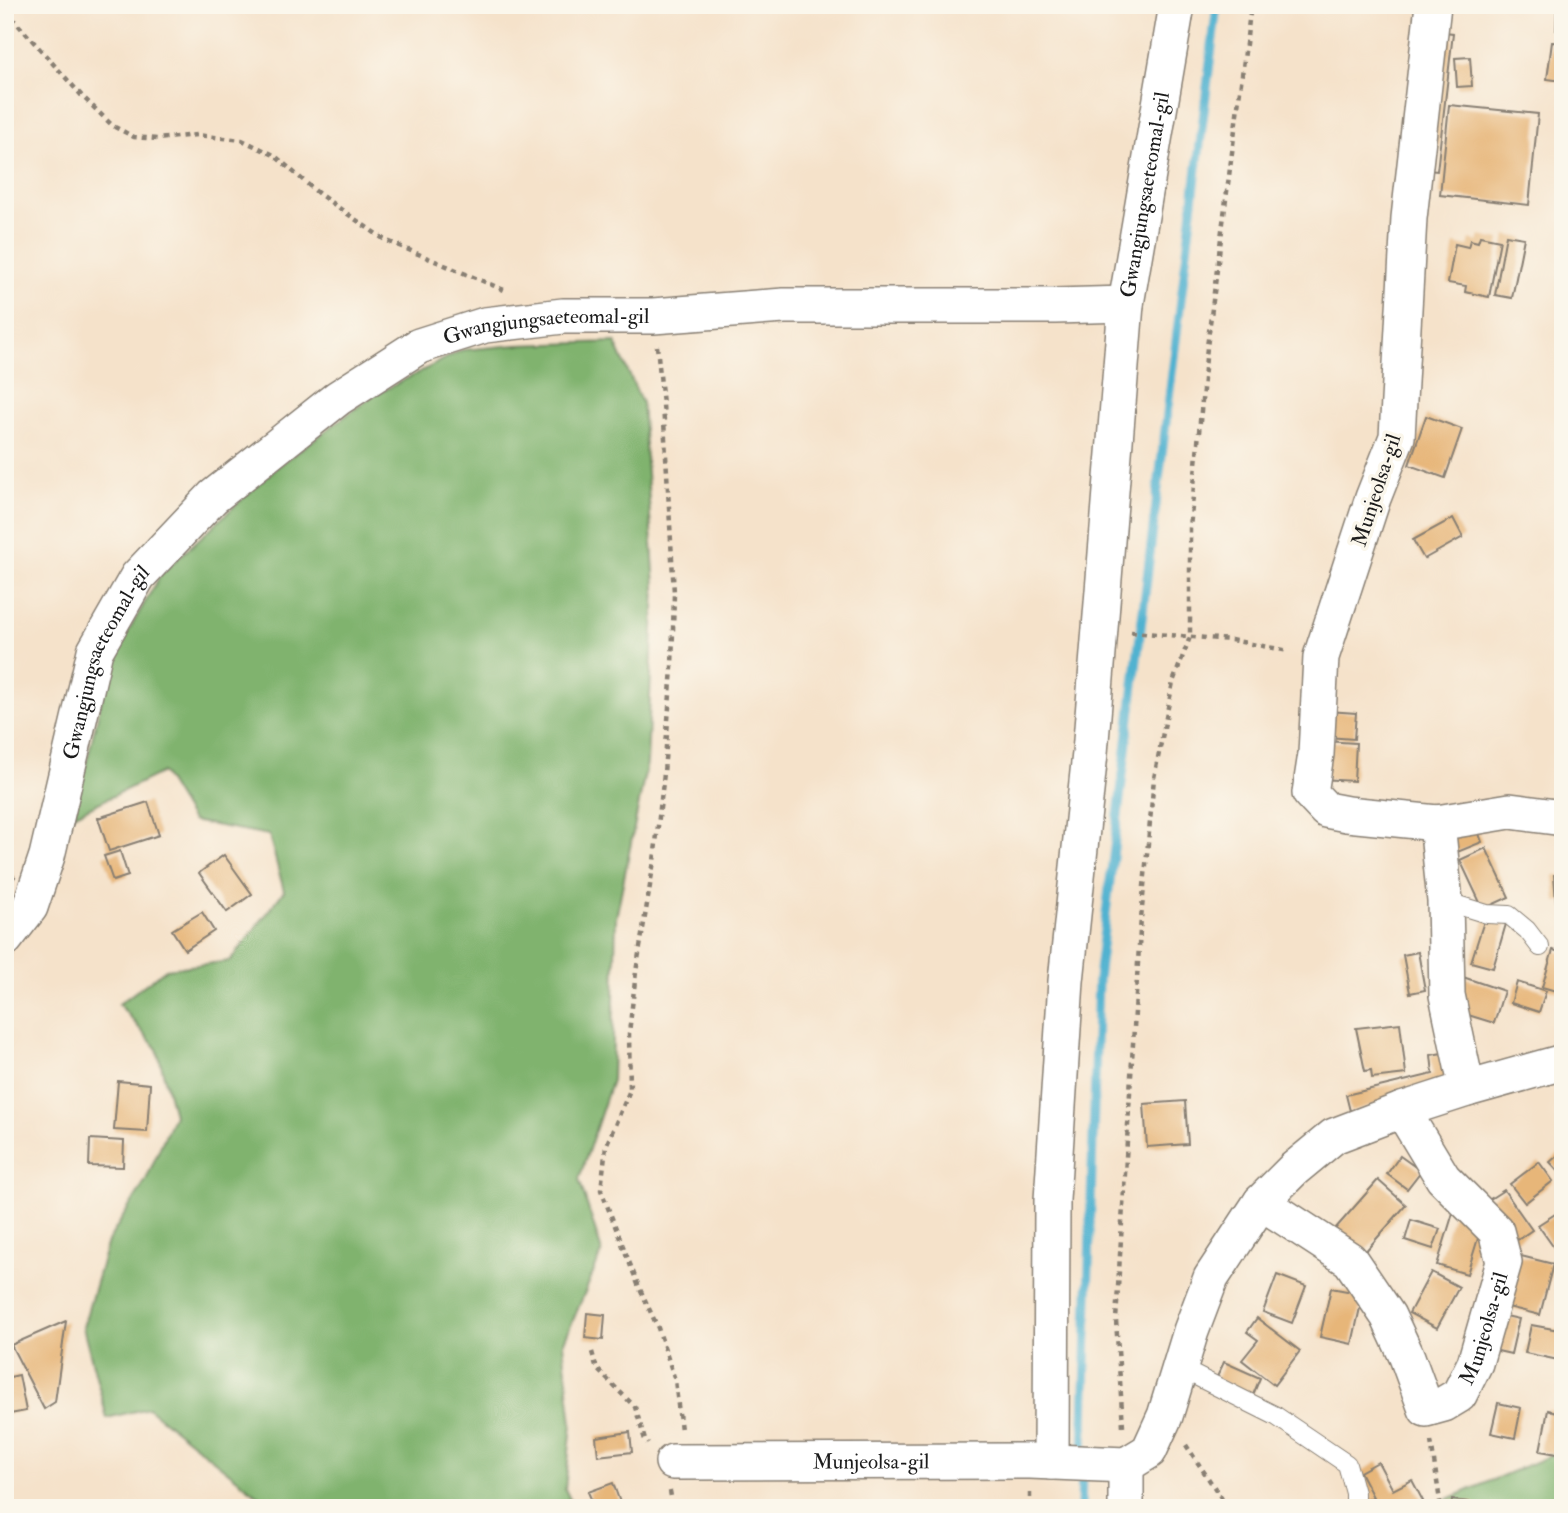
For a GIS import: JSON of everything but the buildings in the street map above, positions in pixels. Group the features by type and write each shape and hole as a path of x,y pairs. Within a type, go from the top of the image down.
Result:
{"street":[{"name":"Gwangjungsaeteomal-gil","path":"5,939 30,907 47,856 95,652 138,576 213,497 338,398 419,346 485,324 562,316 653,316 784,306 1126,304 1177,5"},
{"name":"Munjeolsa-gil","path":"1433,5 1409,218 1396,437 1321,657 1316,754 1310,793 1326,810 1437,823 1510,811 1563,818"},
{"path":"1059,1462 1052,1200 1066,981 1090,753 1126,304"},
{"path":"1437,823 1445,901 1447,995 1467,1088"},
{"path":"1126,1508 1119,1465 1149,1451 1165,1416 1211,1278 1261,1202 1294,1169 1334,1136 1467,1088 1563,1062"},
{"name":"Munjeolsa-gil","path":"1402,1110 1443,1178 1496,1231 1504,1262 1475,1363 1459,1395 1444,1404 1426,1409"},
{"path":"1261,1202 1350,1260 1388,1316 1426,1409"},
{"name":"Munjeolsa-gil","path":"670,1466 1059,1462 1119,1465"}],"lane":[{"path":"1445,901 1487,914 1509,915 1527,930 1539,947"},
{"path":"1180,1368 1276,1416 1347,1464 1355,1493 1355,1508"}],"path":[{"path":"1119,1465 1116,1320 1140,930 1154,778 1173,682 1190,637 1190,528 1207,346 1251,5"},
{"path":"5,10 113,127 134,137 158,139 196,135 242,140 275,155 319,194 385,240 513,294"},
{"path":"653,316 663,404 672,554 672,668 656,849 629,1032 631,1090 606,1146 601,1190 639,1287 659,1328 675,1380 681,1426 677,1455 670,1466 673,1508"},
{"path":"1129,632 1231,640 1321,657"},
{"path":"592,1352 597,1368 635,1407 645,1440 670,1466"},
{"path":"1426,1409 1441,1508"},
{"path":"1165,1416 1228,1508"}],"green space":[{"path":"615,342 642,403 655,586 647,763 616,918 612,1080 579,1179 602,1252 563,1344 572,1424 565,1489 574,1508 274,1508 148,1408 107,1418 83,1327 108,1241 146,1180 174,1115 157,1049 119,1004 166,969 230,961 284,891 269,835 192,821 162,772 74,815 110,664 161,574 277,467 371,397 462,350 516,345"},
{"path":"1563,1450 1563,1508 1427,1508"}],"waterway":[{"path":"1083,1455 1098,979 1217,5"},
{"path":"1081,1508 1082,1469"}]}
